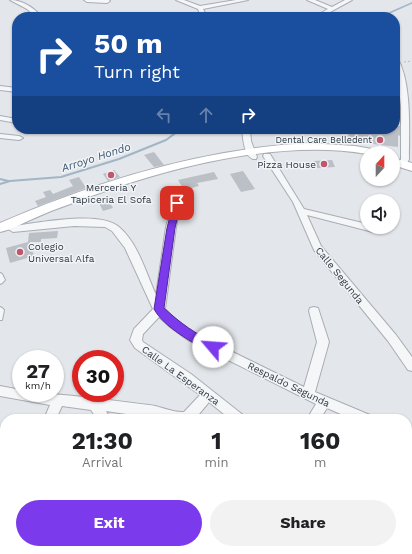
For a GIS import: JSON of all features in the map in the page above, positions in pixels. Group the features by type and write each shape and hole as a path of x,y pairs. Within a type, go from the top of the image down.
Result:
{"main road":[{"path":"0,235 71,205 124,186 182,170 287,147 321,146 360,149"},
{"path":"0,228 78,196 122,180 201,161 252,154 267,156 327,152 360,155"}],"street":[{"path":"13,0 33,12"},
{"path":"87,0 107,1"},
{"path":"179,0 200,8 245,0"},
{"path":"310,0 333,9"},
{"path":"327,12 349,0"},
{"path":"200,8 202,12"},
{"path":"400,68 408,134 405,162"},
{"path":"1,88 12,89"},
{"path":"0,118 12,120"},
{"path":"247,134 252,154"},
{"path":"0,136 19,138"},
{"name":"Calle Segunda","path":"267,156 302,211 317,248 392,338 412,366"},
{"path":"159,309 171,228 177,203"},
{"path":"302,211 360,226"},
{"name":"Respaldo Segunda","path":"13,229 93,222 112,226 125,239 150,294 159,309 176,325 192,337 308,395 354,414"},
{"name":"Calle La Esperanza","path":"159,309 138,332 136,340 139,345 208,394 233,414"},
{"path":"308,395 323,342 314,311"},
{"path":"0,391 12,393"},
{"path":"192,414 208,394"},
{"path":"52,414 58,402"},
{"path":"64,402 94,404 162,414"},
{"path":"316,414 324,402"},
{"path":"94,404 101,414"}],"lane":[{"path":"0,276 2,280 0,282"},
{"path":"0,309 0,318"}],"path":[{"path":"400,61 412,61"}],"building":[{"path":"349,134 400,134 400,136 398,135 398,146 348,141"},
{"path":"154,152 164,165 154,167 144,155"},
{"name":"Pizza House","path":"332,160 335,167 316,168 314,161"},
{"name":"Merceria Y Tapiceria El Sofa","path":"114,170 120,177 108,181 103,174"},
{"path":"243,171 255,189 241,192 230,174"},
{"path":"214,172 218,179 197,183 199,186 191,188 189,186 183,188 178,180"},
{"path":"79,177 86,188 38,206 35,201 46,197 43,192 50,190 53,194 73,186 69,180"},
{"path":"109,201 113,208 103,211 99,203"},
{"path":"58,231 57,238 41,239 41,242 30,242 34,256 10,263 6,248 28,242 29,233"}],"waterway":[{"name":"Arroyo Hondo","path":"391,12 412,3"},
{"name":"Arroyo Hondo","path":"0,184 10,181 61,177 119,159 166,140 174,134"},
{"path":"0,179 8,181"}],"place":[{"name":"Dental Care Belledent","path":"380,140"},
{"name":"Pizza House","path":"324,164"},
{"name":"Merceria Y Tapiceria El Sofa","path":"111,175"},
{"name":"Colegio Universal Alfa","path":"20,252"}],"route":[{"path":"177,203 171,228 159,309 176,325 192,337 213,347"}]}
